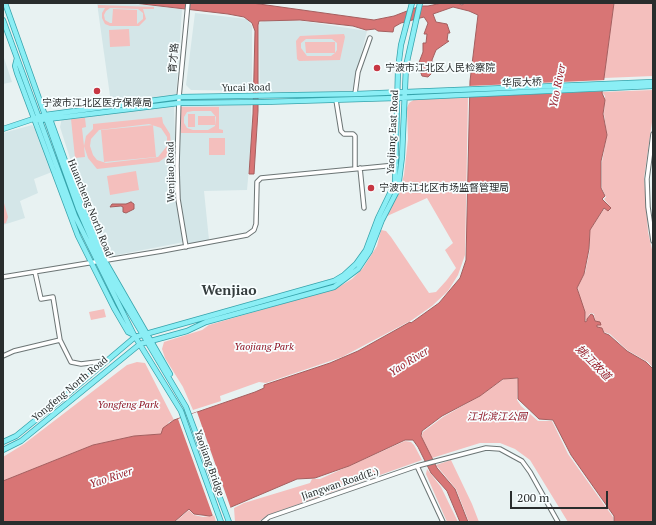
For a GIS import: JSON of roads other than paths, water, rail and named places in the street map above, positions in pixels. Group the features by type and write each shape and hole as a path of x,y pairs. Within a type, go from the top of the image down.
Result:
{"main road":[{"name":"Huancheng North Road","path":"5,3 47,117 78,208 134,336 181,411"},
{"name":"Yaojiang East Road","path":"146,333 334,281 344,275 356,264 368,246 378,218 395,183 396,98 399,61 405,27 412,3"},
{"name":"Yaojiang East Road","path":"150,340 187,331 206,322 334,287 350,276 365,260 382,220 398,189 402,156 406,66 419,5"},
{"name":"Huancheng North Road","path":"3,20 75,216 120,296 146,333 186,407"},
{"path":"17,58 15,66 17,73 58,187 91,263 128,332 134,336"},
{"path":"610,86 653,82"},
{"name":"Yucai Road","path":"3,129 33,118 179,100 397,93 404,95 610,86"},
{"path":"610,86 653,86"},
{"path":"396,98 404,95"},
{"name":"Yucai Road","path":"179,100 249,103 396,98"},
{"name":"Yongfeng North Road","path":"3,442 16,436 107,361 134,336 146,333"},
{"name":"Yongfeng North Road","path":"3,450 27,437 140,344 150,340"},
{"name":"Yaojiang Bridge","path":"186,407 229,522"},
{"name":"Yaojiang Bridge","path":"181,411 221,522"}],"street":[{"name":"育才路","path":"179,100 188,3"},
{"path":"355,94 358,72 370,38"},
{"name":"Wenjiao Road","path":"179,100 177,166 178,200 186,247"},
{"path":"336,100 341,132 344,134 353,134 355,136 355,168"},
{"path":"653,134 647,179 648,207 653,241"},
{"path":"3,277 186,247 252,232 256,224 257,182 261,178 396,165"},
{"path":"360,168 364,208"},
{"path":"35,272 41,299 53,297 60,340 72,362 81,364 107,361"},
{"path":"3,356 14,351 60,340"},
{"name":"Jiangwan Road(E.)","path":"263,522 269,517 435,460 486,448 500,449 512,454 522,461 530,472 558,522"},
{"path":"417,466 443,522"}],"water":[{"path":"134,3 252,3 374,20 394,16 420,6 442,3 458,3 462,5 465,3 614,3 602,93 605,100 603,114 607,135 601,161 601,188 605,196 602,199 611,208 608,211 604,208 590,230 589,249 584,274 577,288 585,312 585,322 591,314 593,315 595,321 600,322 601,325 597,325 597,327 602,328 604,333 609,335 627,351 646,362 653,369 653,522 614,522 614,516 571,455 553,420 539,419 518,399 518,378 503,379 480,396 442,416 422,431 421,436 437,468 455,489 468,522 460,522 447,491 431,473 413,440 405,440 349,466 315,478 297,479 210,516 194,514 189,509 174,522 3,522 3,481 93,445 134,436 161,434 163,428 174,420 255,392 264,388 264,385 330,363 358,351 410,322 411,323 439,303 460,278 466,260 470,81 478,15 453,7 433,14 436,22 447,24 450,33 448,33 447,41 449,41 436,50 432,60 433,72 428,77 422,76 418,65 423,52 423,43 426,43 427,34 424,34 428,23 424,17 401,23 394,27 393,32 378,31 375,29 366,30 353,26 300,20 259,21 258,111 254,174 249,174 253,114 255,31 252,23 244,17 228,14"},
{"path":"131,202 134,204 134,209 126,213 123,212 123,207 121,206 110,207 112,204 126,204"}],"place":[{"name":"宁波市江北区人民检察院","path":"377,68"},
{"name":"宁波市江北区医疗保障局","path":"97,91"},
{"name":"宁波市江北区市场监督管理局","path":"371,188"}],"district":[{"name":"Wenjiao","path":"229,291"}],"water label":[{"name":"Yao River","path":"558,86"},
{"name":"Yao River","path":"409,362"},
{"name":"姚江故道","path":"593,363"},
{"name":"Yao River","path":"111,478"}],"park label":[{"name":"Yaojiang Park","path":"264,347"},
{"name":"Yongfeng Park","path":"128,405"},
{"name":"江北滨江公园","path":"497,417"}]}
